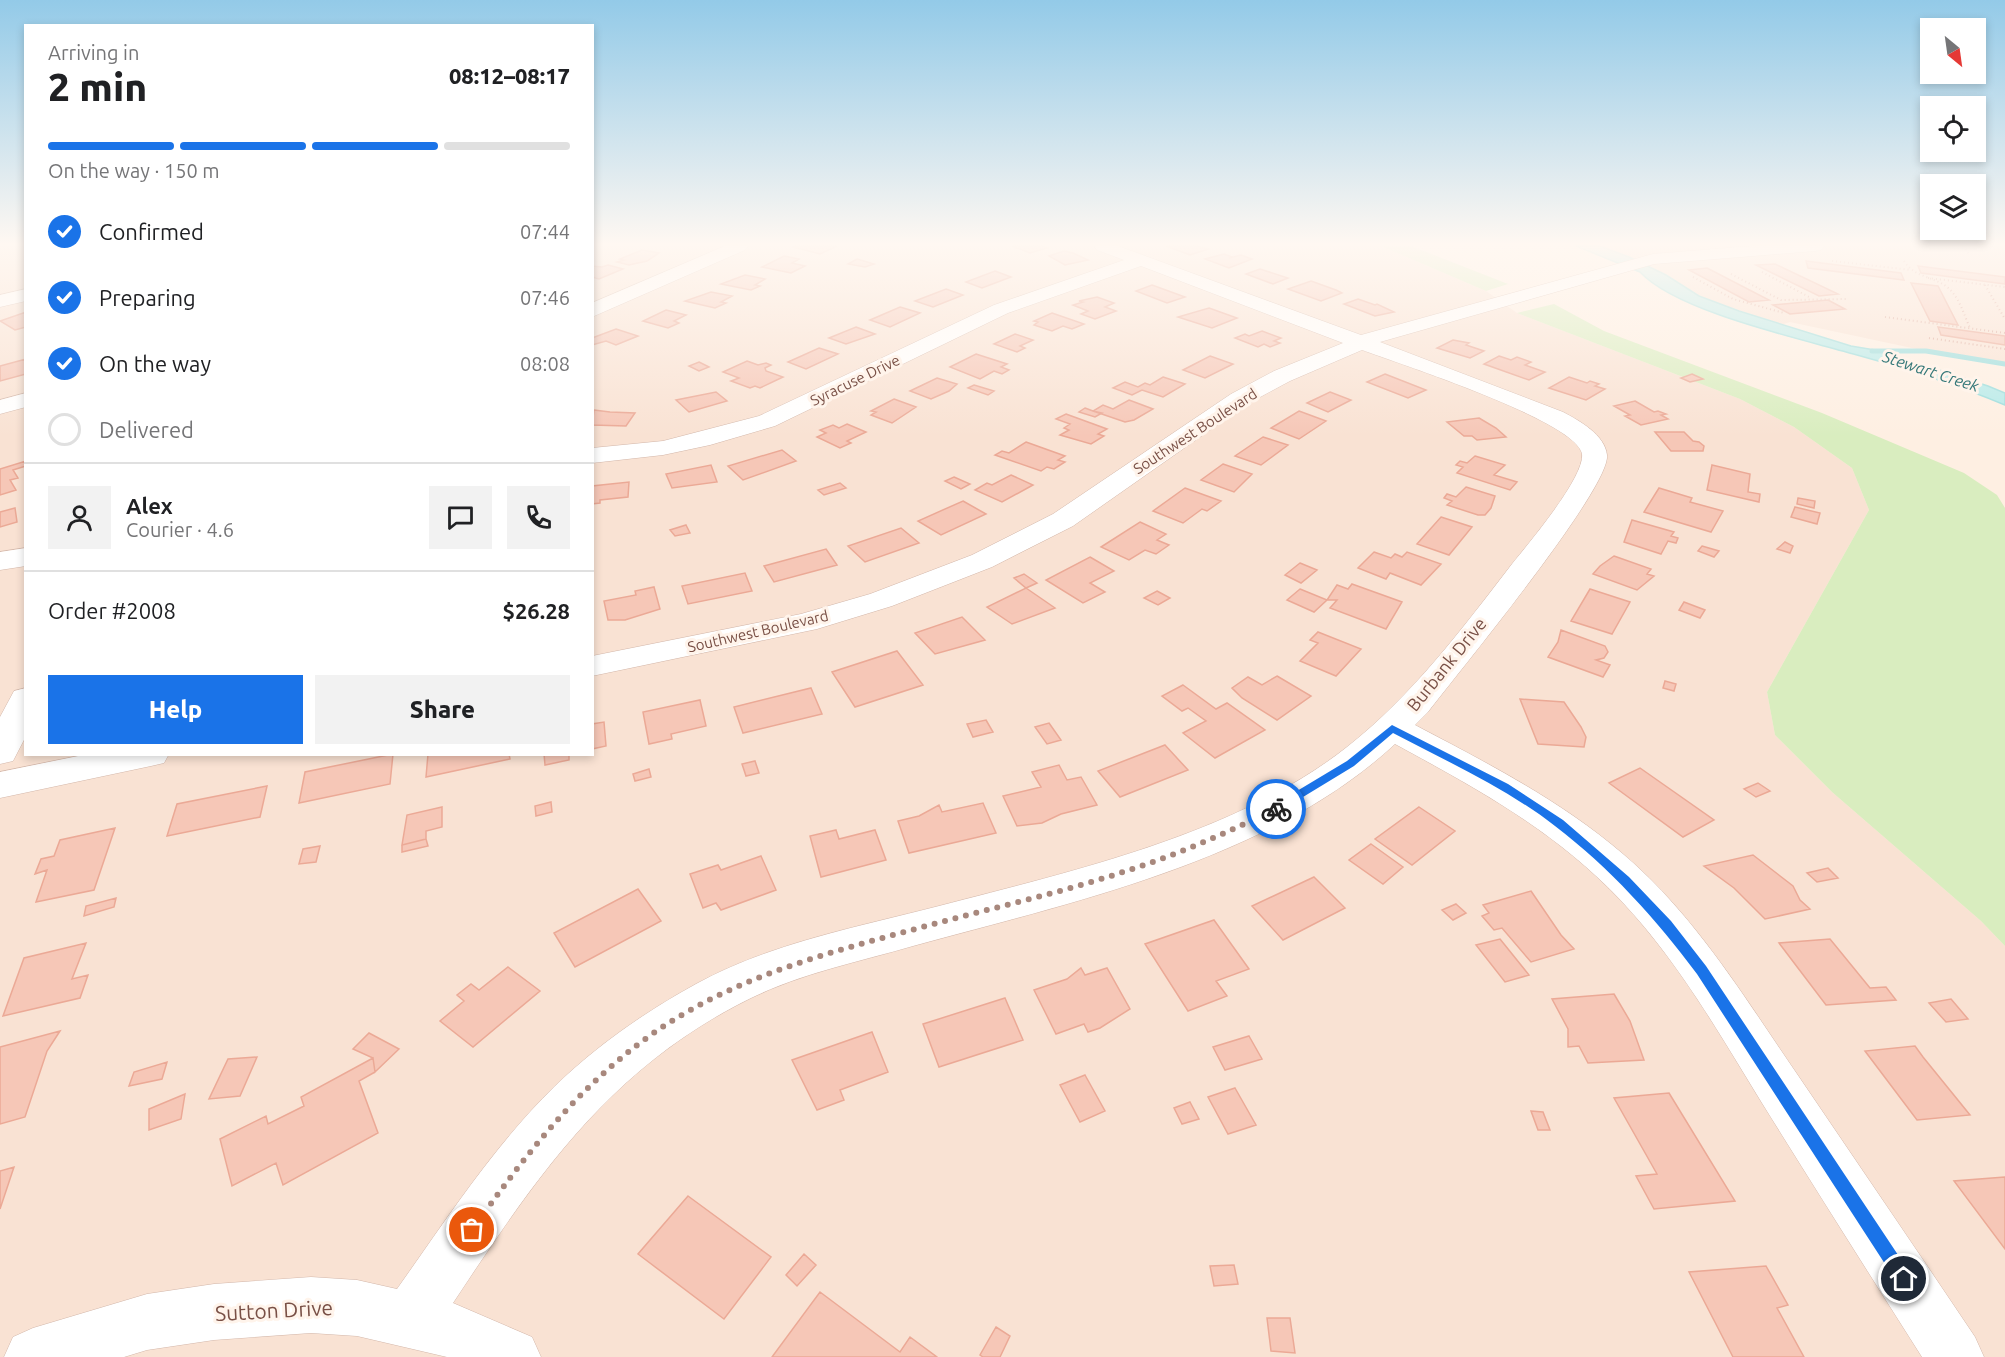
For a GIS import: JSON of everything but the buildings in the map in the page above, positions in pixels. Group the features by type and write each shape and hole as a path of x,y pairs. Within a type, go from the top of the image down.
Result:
{"street":[{"name":"Syracuse Drive","path":"594,456 663,448 701,440 766,421 802,406 1000,309"},
{"name":"Burbank Drive","path":"410,1318 509,1177 566,1108 596,1079 649,1036 716,996 749,980 818,955 1129,870 1214,839 1288,803 1350,763 1392,728 1416,704 1565,514 1593,470 1595,457 1585,438 1560,419 1276,309"},
{"name":"Southwest Boulevard","path":"594,666 806,622 881,600 981,561 1063,520 1239,399 1305,366 1365,342 1479,309"},
{"path":"0,406 24,400"},
{"path":"0,561 24,557"},
{"path":"0,752 24,703"},
{"path":"1392,728 1504,787 1559,823 1611,866 1667,925 1713,986 1955,1357"},
{"path":"0,785 141,756"},
{"name":"Sutton Drive","path":"33,1357 147,1322 214,1312 311,1305 357,1308 410,1318 444,1327 512,1357"}],"path":[{"path":"1771,309 1784,313"},
{"path":"1960,309 1970,328"},
{"path":"1885,317 2005,333"},
{"path":"1929,338 2005,349"}],"shaded area":[{"path":"0,309 24,309 24,395 0,401"},
{"path":"594,309 1512,309 1740,399 1794,427 1852,468 1869,510 1767,692 1775,735 1832,792 1981,921 2005,946 2005,1357 0,1357 0,413 24,406 24,756 594,756"},
{"path":"1717,309 2005,309 2005,364 1926,351 1790,322 1777,326"}],"green space":[{"path":"1532,309 1564,309 1604,331 1822,413 1964,473 1997,495 2005,508 2005,946 1981,921 1832,792 1775,735 1767,692 1869,510 1852,468 1794,427 1740,399 1517,313"}],"water":[{"name":"Stewart Creek","path":"1704,309 1735,309 1851,346 1881,351 2005,393 2005,405 1876,360"}],"waterway":[{"name":"Stewart Creek","path":"1872,351 1926,351 2005,364"}],"way so far":[{"path":"472,1230 509,1177 566,1108 596,1079 649,1036 716,996 749,980 818,955 1129,870 1214,839 1276,809"}],"route":[{"path":"1276,809 1350,763 1392,728 1504,787 1559,823 1611,866 1667,925 1713,986 1904,1279"}]}
